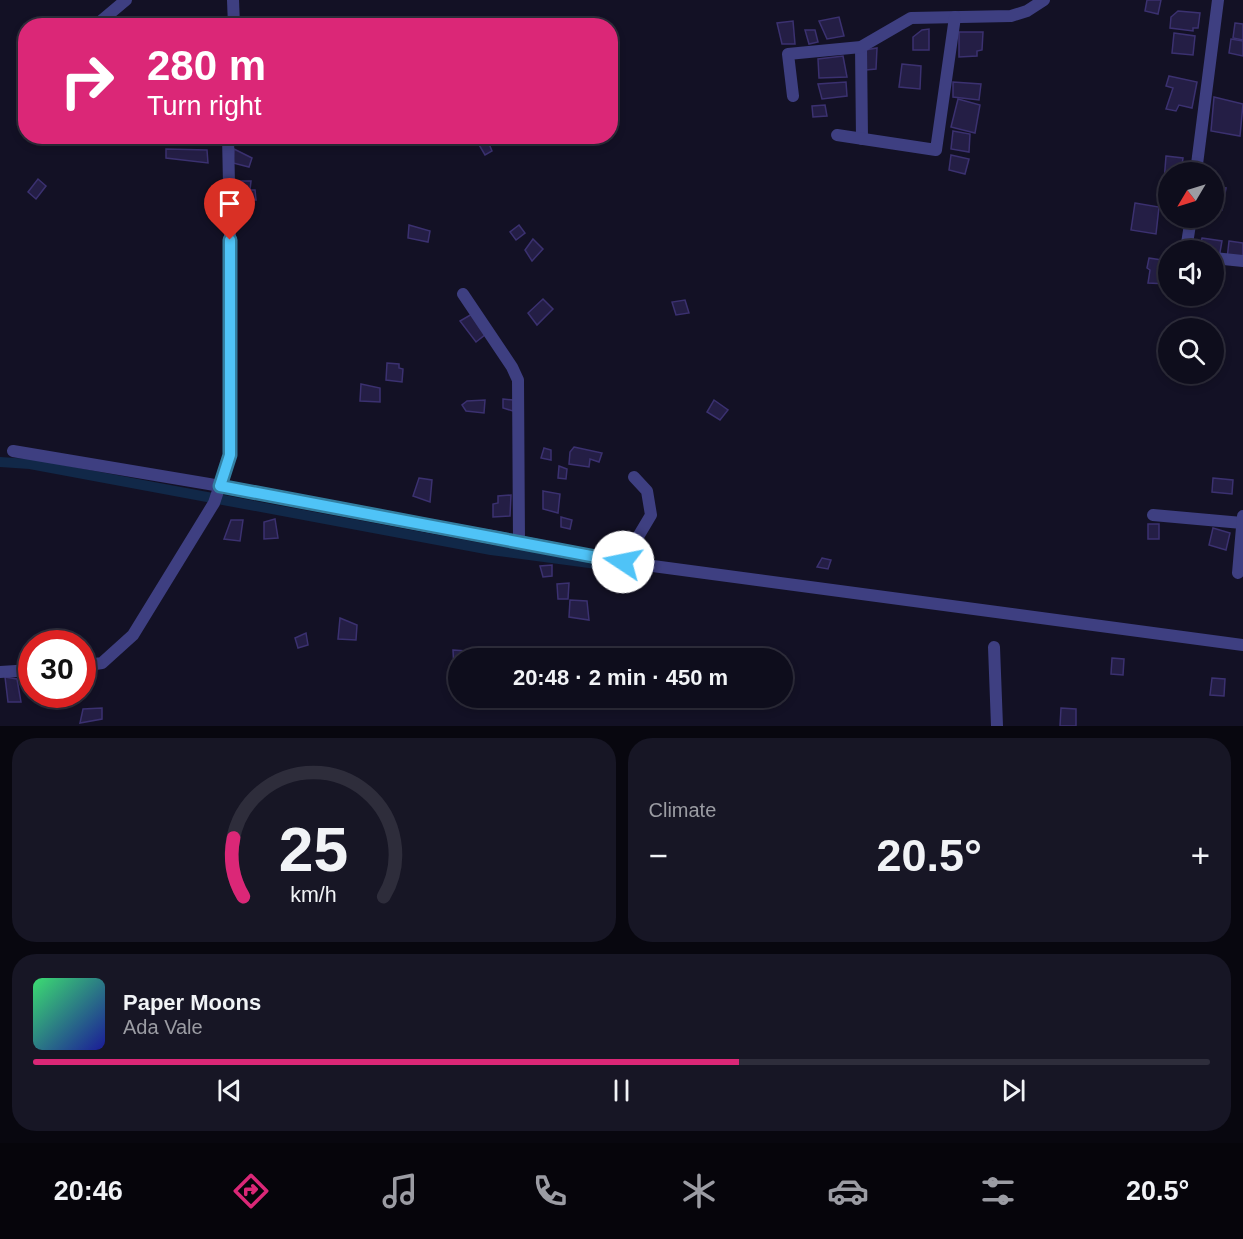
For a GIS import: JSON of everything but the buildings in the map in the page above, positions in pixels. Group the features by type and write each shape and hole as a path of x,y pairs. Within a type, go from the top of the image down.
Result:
{"street":[{"path":"105,18 126,0"},
{"path":"234,0 234,18"},
{"path":"793,96 788,54 861,47 910,18 1018,15 1044,0"},
{"path":"1197,162 1218,0"},
{"path":"837,135 936,150 955,17"},
{"path":"861,47 862,139"},
{"path":"96,664 102,663 133,635 217,493 230,455 231,281 228,144"},
{"path":"1224,259 1243,261"},
{"path":"463,294 512,367 518,380 519,541"},
{"path":"13,451 217,493 519,541 623,562 1243,645"},
{"path":"623,562 651,515 647,491 634,477"},
{"path":"1153,515 1242,523"},
{"path":"1238,573 1243,516"},
{"path":"994,648 997,726"},
{"path":"0,672 18,671"}],"waterway":[{"path":"0,462 30,464 491,550 627,568"}],"route":[{"path":"230,240 230,455 220,486 623,562"}]}
